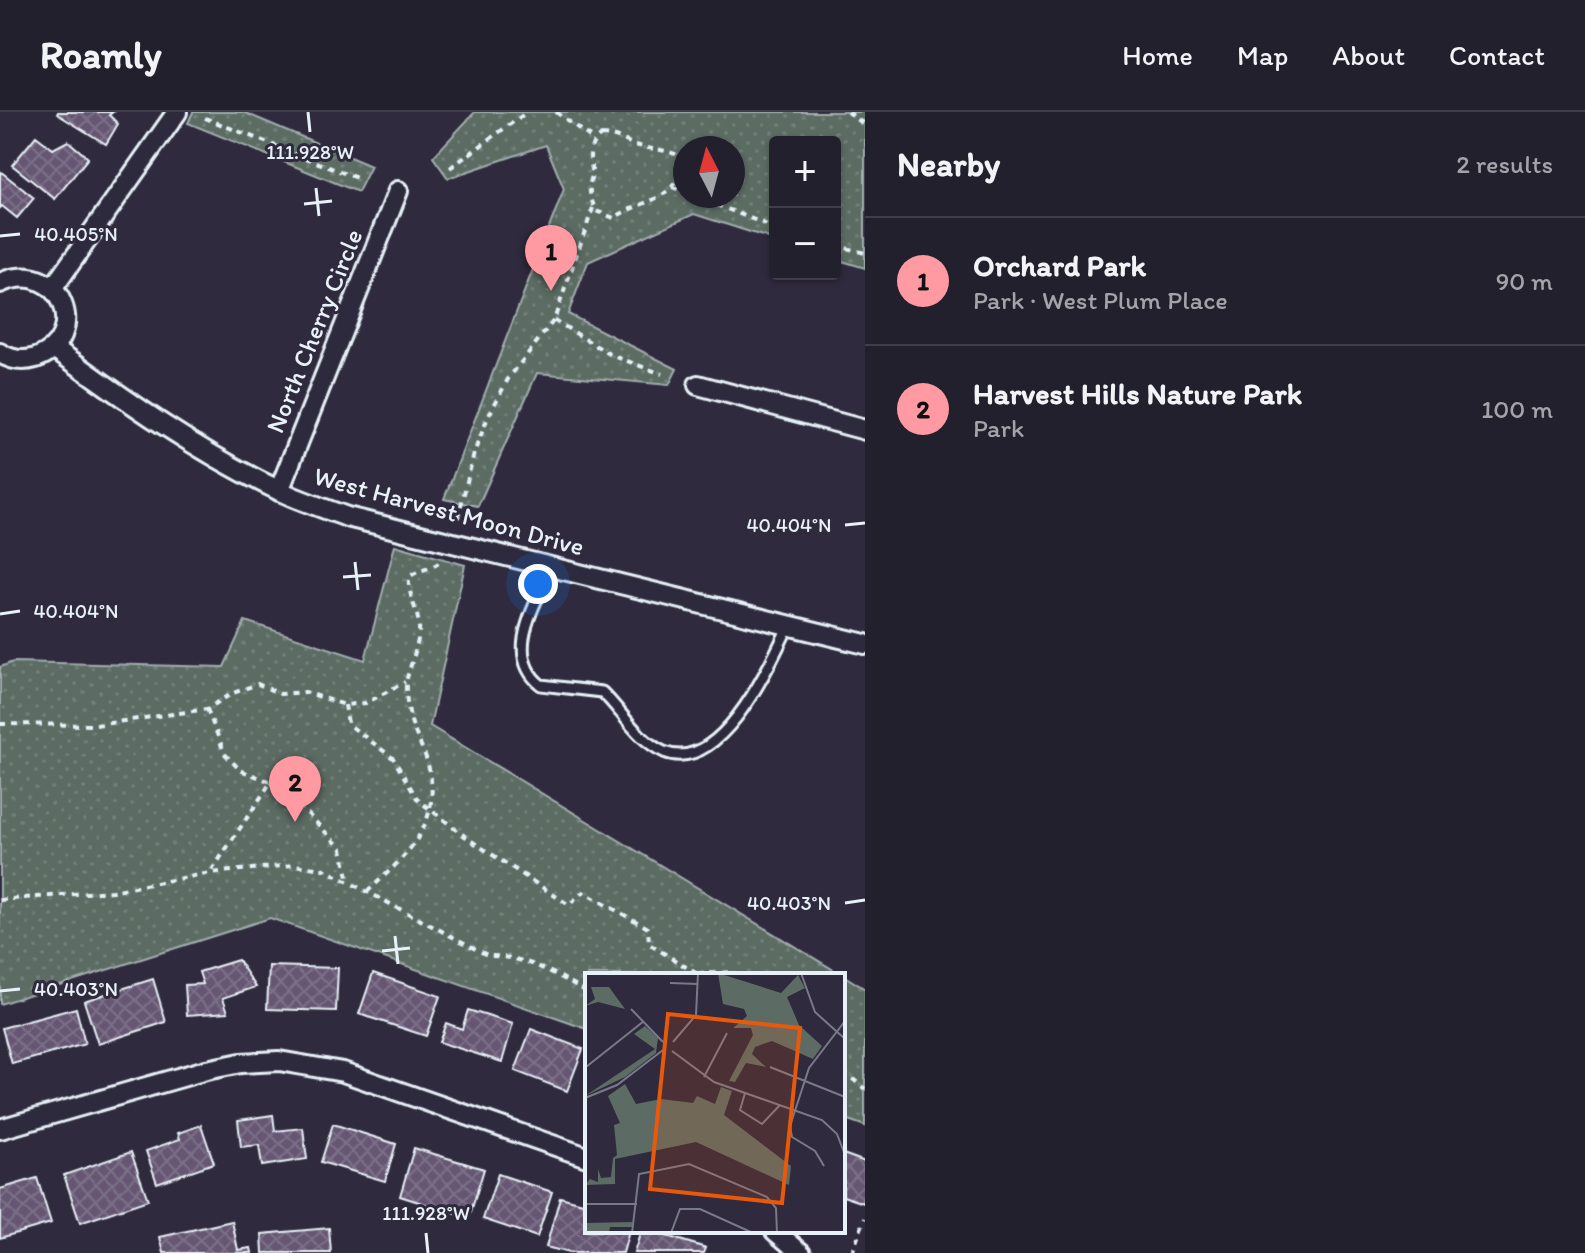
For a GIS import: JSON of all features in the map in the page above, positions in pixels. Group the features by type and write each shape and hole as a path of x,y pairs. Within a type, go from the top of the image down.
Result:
{"street":[{"path":"53,288 177,112"},
{"name":"North Cherry Circle","path":"279,491 398,191"},
{"path":"0,283 13,277 28,276 42,280 53,288 65,311 65,324 54,348 43,356 16,360 0,353"},
{"name":"West Harvest Moon Drive","path":"54,348 115,394 191,443 279,491 347,517 865,644"},
{"path":"698,385 865,430"},
{"path":"0,1129 206,1070 241,1063 279,1061 343,1072 585,1156"},
{"path":"777,1233 801,1253"}],"lane":[{"path":"552,567 522,644 527,667 534,679 541,685 602,692 645,738 663,751 682,756 702,750 724,732 763,678 789,625"}],"path":[{"path":"450,168 527,112"},
{"path":"556,112 594,140"},
{"path":"848,112 865,125"},
{"path":"205,118 359,179"},
{"path":"601,135 612,135 636,146 663,148 678,155 680,169 677,180 663,196 640,203 614,218 596,211 589,193 593,173 589,158 594,140 601,135"},
{"path":"458,518 474,453 488,417 508,379 554,320 594,205"},
{"path":"724,208 769,226"},
{"path":"841,247 865,253"},
{"path":"554,320 611,355 662,374"},
{"path":"367,892 424,832 433,793 427,762 411,722 405,682 420,629 414,602 408,591 409,577 419,569 437,566 443,559"},
{"path":"0,724 96,725 207,709 233,693 258,684 280,694 305,692 345,705 366,703 405,682"},
{"path":"345,705 348,724 393,758 418,800 429,809 569,905 583,892 648,928 649,944 695,973"},
{"path":"207,709 225,754 240,770 271,782 342,849 349,882"},
{"path":"210,873 271,782"},
{"path":"0,900 112,891 210,873 293,865 324,869 489,956 510,956 553,972 585,991"},
{"path":"845,1073 865,1089"},
{"path":"852,1253 865,1218"}],"green space":[{"path":"193,112 243,112 371,166 358,192 188,123"},
{"path":"475,112 865,112 865,268 841,261 841,136 769,136 769,238 694,214 588,262 568,314 677,369 669,385 537,373 478,506 444,499 564,189 546,145 448,178 433,157"},
{"path":"395,545 465,565 430,726 839,973 585,973 585,1028 270,918 0,1004 0,667 13,662 224,667 245,621 365,660"},
{"path":"845,976 865,989 865,1126 845,1119"}],"building":[{"path":"58,112 113,112 109,115 118,124 106,144"},
{"path":"36,136 53,149 68,141 88,158 55,199 12,165"},
{"path":"0,171 34,198 17,218 2,206 0,208"},
{"path":"238,960 256,987 223,998 228,1012 187,1015 185,985 203,984 199,972"},
{"path":"269,966 338,968 336,1011 267,1009"},
{"path":"373,973 440,996 426,1036 359,1014"},
{"path":"153,979 166,1022 98,1044 84,1001"},
{"path":"76,1008 85,1044 12,1064 2,1028"},
{"path":"468,1010 513,1024 502,1062 439,1042 446,1023 462,1029"},
{"path":"531,1029 583,1049 567,1091 515,1071"},
{"path":"273,1115 275,1131 303,1128 307,1159 262,1166 259,1145 241,1147 238,1120"},
{"path":"333,1124 396,1144 385,1181 321,1162"},
{"path":"201,1125 214,1163 157,1183 146,1151 180,1139 178,1133"},
{"path":"414,1148 484,1169 469,1218 400,1196"},
{"path":"131,1152 148,1200 80,1223 64,1175"},
{"path":"845,1155 865,1162 864,1203 845,1197"},
{"path":"498,1174 552,1192 537,1237 483,1219"},
{"path":"37,1178 51,1223 0,1238 0,1189"},
{"path":"560,1197 585,1203 585,1233 628,1233 623,1253 569,1253 546,1247"},
{"path":"232,1221 238,1250 251,1248 252,1253 164,1253 160,1237"},
{"path":"329,1228 331,1253 263,1253 262,1234"},
{"path":"640,1233 657,1233 706,1248 704,1253 634,1253"}],"place":[{"name":"Orchard Park","path":"551,291"},
{"name":"Harvest Hills Nature Park","path":"295,822"}]}
